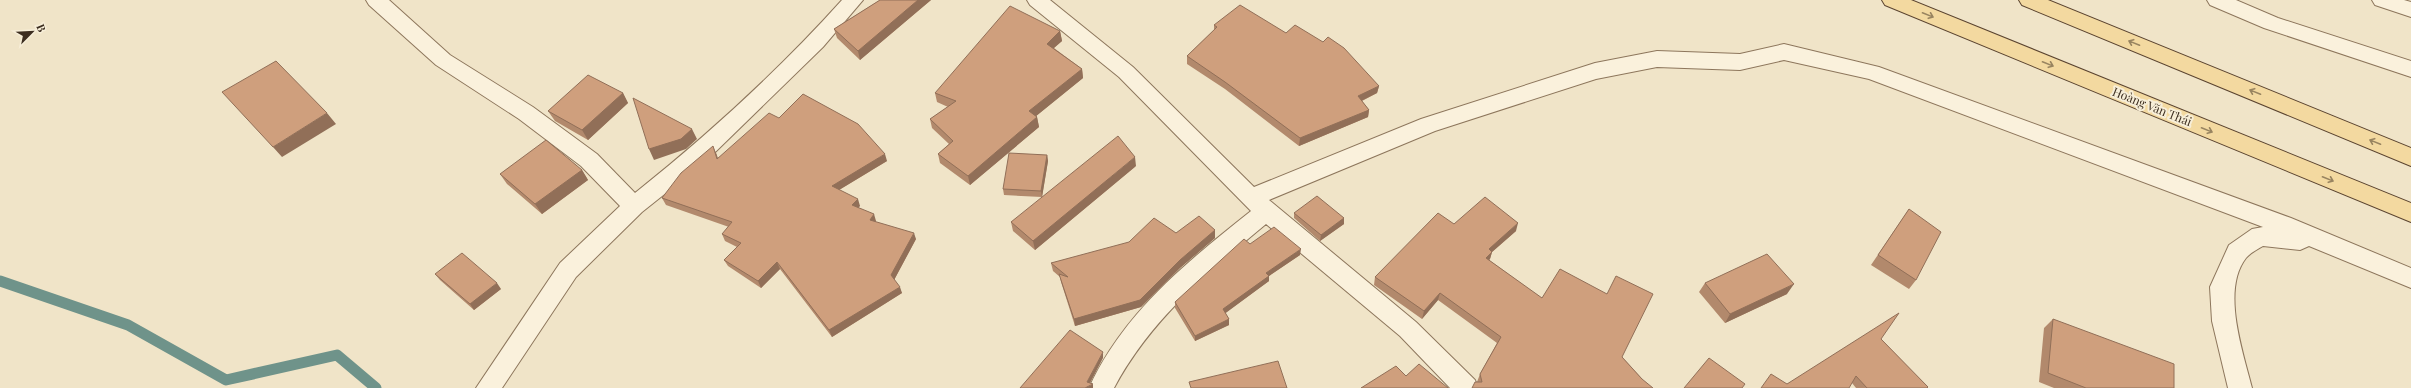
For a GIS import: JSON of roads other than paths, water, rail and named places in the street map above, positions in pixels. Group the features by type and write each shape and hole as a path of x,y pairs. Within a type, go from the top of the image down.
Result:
{"main road":[{"name":"Hoàng Văn Thái","path":"1892,0 2411,213"},
{"path":"2029,0 2411,157"}],"street":[{"path":"376,0 443,60 526,113 589,160 634,206"},
{"path":"488,388 568,270 634,206 698,155 816,42 853,0"},
{"path":"1038,0 1126,72 1259,204 1408,329 1466,388"},
{"path":"2217,0 2272,22 2411,69"},
{"path":"2382,0 2411,10"},
{"path":"1101,388 1113,363 1152,315 1259,204 1428,125 1595,71 1657,59 1740,62 1784,52 1872,72 2283,225 2411,278"},
{"path":"2240,388 2224,321 2222,287 2237,252 2260,236 2297,239 2386,267"}],"waterway":[{"path":"0,281 128,325 226,380 337,355 376,388"}]}
